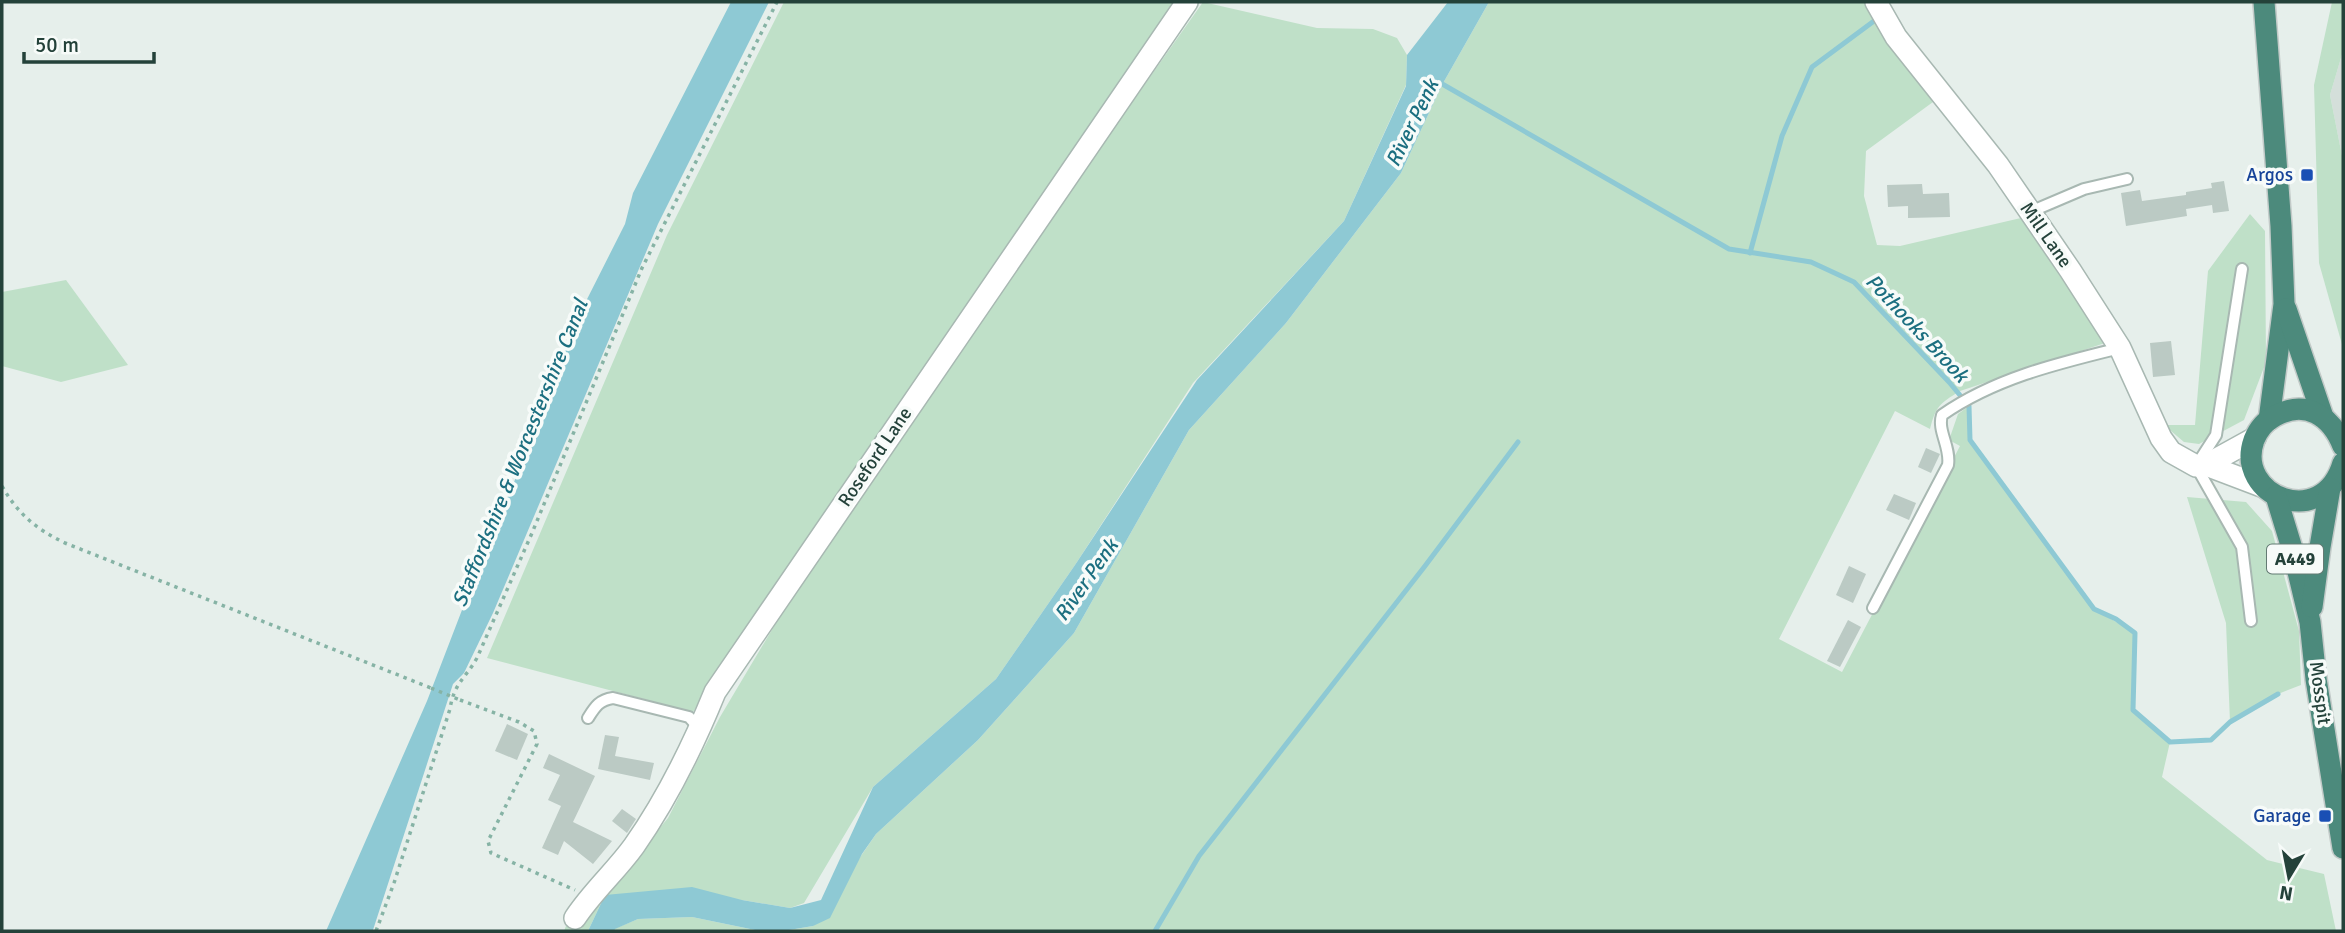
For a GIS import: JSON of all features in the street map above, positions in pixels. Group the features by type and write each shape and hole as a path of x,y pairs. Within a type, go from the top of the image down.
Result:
{"highway":[{"path":"2264,2 2281,226 2284,304 2269,420"},
{"path":"2284,304 2337,431"},
{"path":"2255,438 2269,420 2296,409 2313,412 2337,431"},
{"name":"A449","path":"2255,438 2253,467 2270,492 2297,502 2318,497 2339,475"},
{"name":"Mosspit","path":"2310,622 2320,547 2339,475"},
{"name":"Mosspit","path":"2270,492 2294,555 2310,622 2316,679 2343,848"}],"street":[{"name":"Roseford Lane","path":"575,918 589,896 632,848 661,805 700,729 715,692 1187,2"},
{"name":"Mill Lane","path":"1876,2 1896,37 1998,165 2120,348 2161,438 2171,452 2270,492"},
{"path":"2201,465 2255,438"}],"lane":[{"path":"2030,212 2084,189 2127,179"},
{"path":"2242,269 2216,435 2201,465 2242,547 2251,621"},
{"path":"1873,608 1948,465 1949,449 1940,421 1942,415 1975,395 2034,371 2120,348"},
{"path":"588,718 597,704 604,699 613,698 689,717 700,729"}],"path":[{"path":"376,931 394,883 450,709 452,695 477,658 642,268 777,2"},
{"path":"2,486 15,509 65,543 527,726 534,731 537,744 488,841 491,853 589,896"}],"shaded area":[{"path":"2343,51 2343,161 2330,95"}],"green space":[{"path":"784,2 1176,2 945,337 693,712 487,658 667,235"},
{"path":"1203,2 1317,28 1373,29 1397,38 1407,55 1406,85 1344,221 1193,383 1075,565 996,679 873,787 804,903 790,908 742,900 605,895 588,931 564,931 566,926 575,930 668,818 720,717 801,581 935,381"},
{"path":"1489,2 1864,2 1874,21 1933,102 1866,151 1864,196 1877,245 1900,246 2021,218 2105,343 1960,391 1939,406 1930,429 1895,411 1779,639 1842,672 1960,446 1949,440 1958,414 1969,406 1970,440 2094,609 2135,633 2133,710 2170,742 2162,777 2267,860 2324,874 2336,931 783,931 813,926 876,834 978,740 1074,633 1189,430 1286,323 1401,173 1442,85"},
{"path":"2332,2 2343,2 2343,51 2330,95 2343,161 2343,348 2319,263 2314,85"},
{"path":"2250,214 2265,231 2266,362 2244,420 2199,444 2184,442 2164,425 2195,425 2208,271"},
{"path":"66,280 128,365 61,382 2,366 2,292"},
{"path":"2187,497 2246,502 2272,531 2299,631 2301,685 2278,694 2230,722 2226,623"},
{"path":"692,917 760,931 614,931 638,919"}],"water":[{"path":"731,2 769,2 658,224 493,613 464,673 453,684 373,930 326,931 427,701 477,571 551,393 575,323 625,224 633,193"},
{"name":"River Penk","path":"1448,2 1489,2 1442,85 1401,173 1286,323 1189,430 1074,633 978,740 876,834 862,854 830,918 813,926 783,931 760,931 692,917 638,919 614,931 588,931 605,895 692,887 742,900 790,908 821,900 873,787 996,679 1197,380 1344,221 1406,86 1407,55"}],"building":[{"path":"2224,181 2229,211 2213,213 2212,205 2186,209 2187,216 2126,226 2121,193 2140,190 2142,201 2186,195 2186,192 2212,188 2211,183"},
{"path":"1922,184 1923,194 1949,193 1950,217 1908,218 1908,206 1888,207 1887,185"},
{"path":"2171,341 2175,375 2153,377 2150,343"},
{"path":"1926,448 1940,454 1931,473 1918,467"},
{"path":"1894,494 1916,503 1909,520 1886,510"},
{"path":"1849,566 1866,574 1853,603 1836,595"},
{"path":"1848,620 1861,627 1840,667 1827,661"},
{"path":"507,724 528,734 517,760 495,751"},
{"path":"605,735 619,737 615,756 654,763 650,780 598,769"},
{"path":"549,754 595,776 573,822 612,841 593,864 564,841 558,855 542,848 561,806 548,800 560,775 543,768"},
{"path":"622,809 636,819 627,833 612,821"}],"waterway":[{"path":"1750,253 1782,136 1812,67 1874,21"},
{"name":"Pothooks Brook","path":"1437,81 1729,249 1811,262 1854,282 1969,406 1970,440 2094,609 2116,619 2135,633 2133,710 2170,742 2211,740 2230,722 2278,694"},
{"path":"1155,931 1199,856 1518,442"}],"place":[{"name":"Argos","path":"2307,175"},
{"name":"Garage","path":"2325,816"}],"water label":[{"name":"Staffordshire & Worcestershire Canal","path":"520,453"}]}
